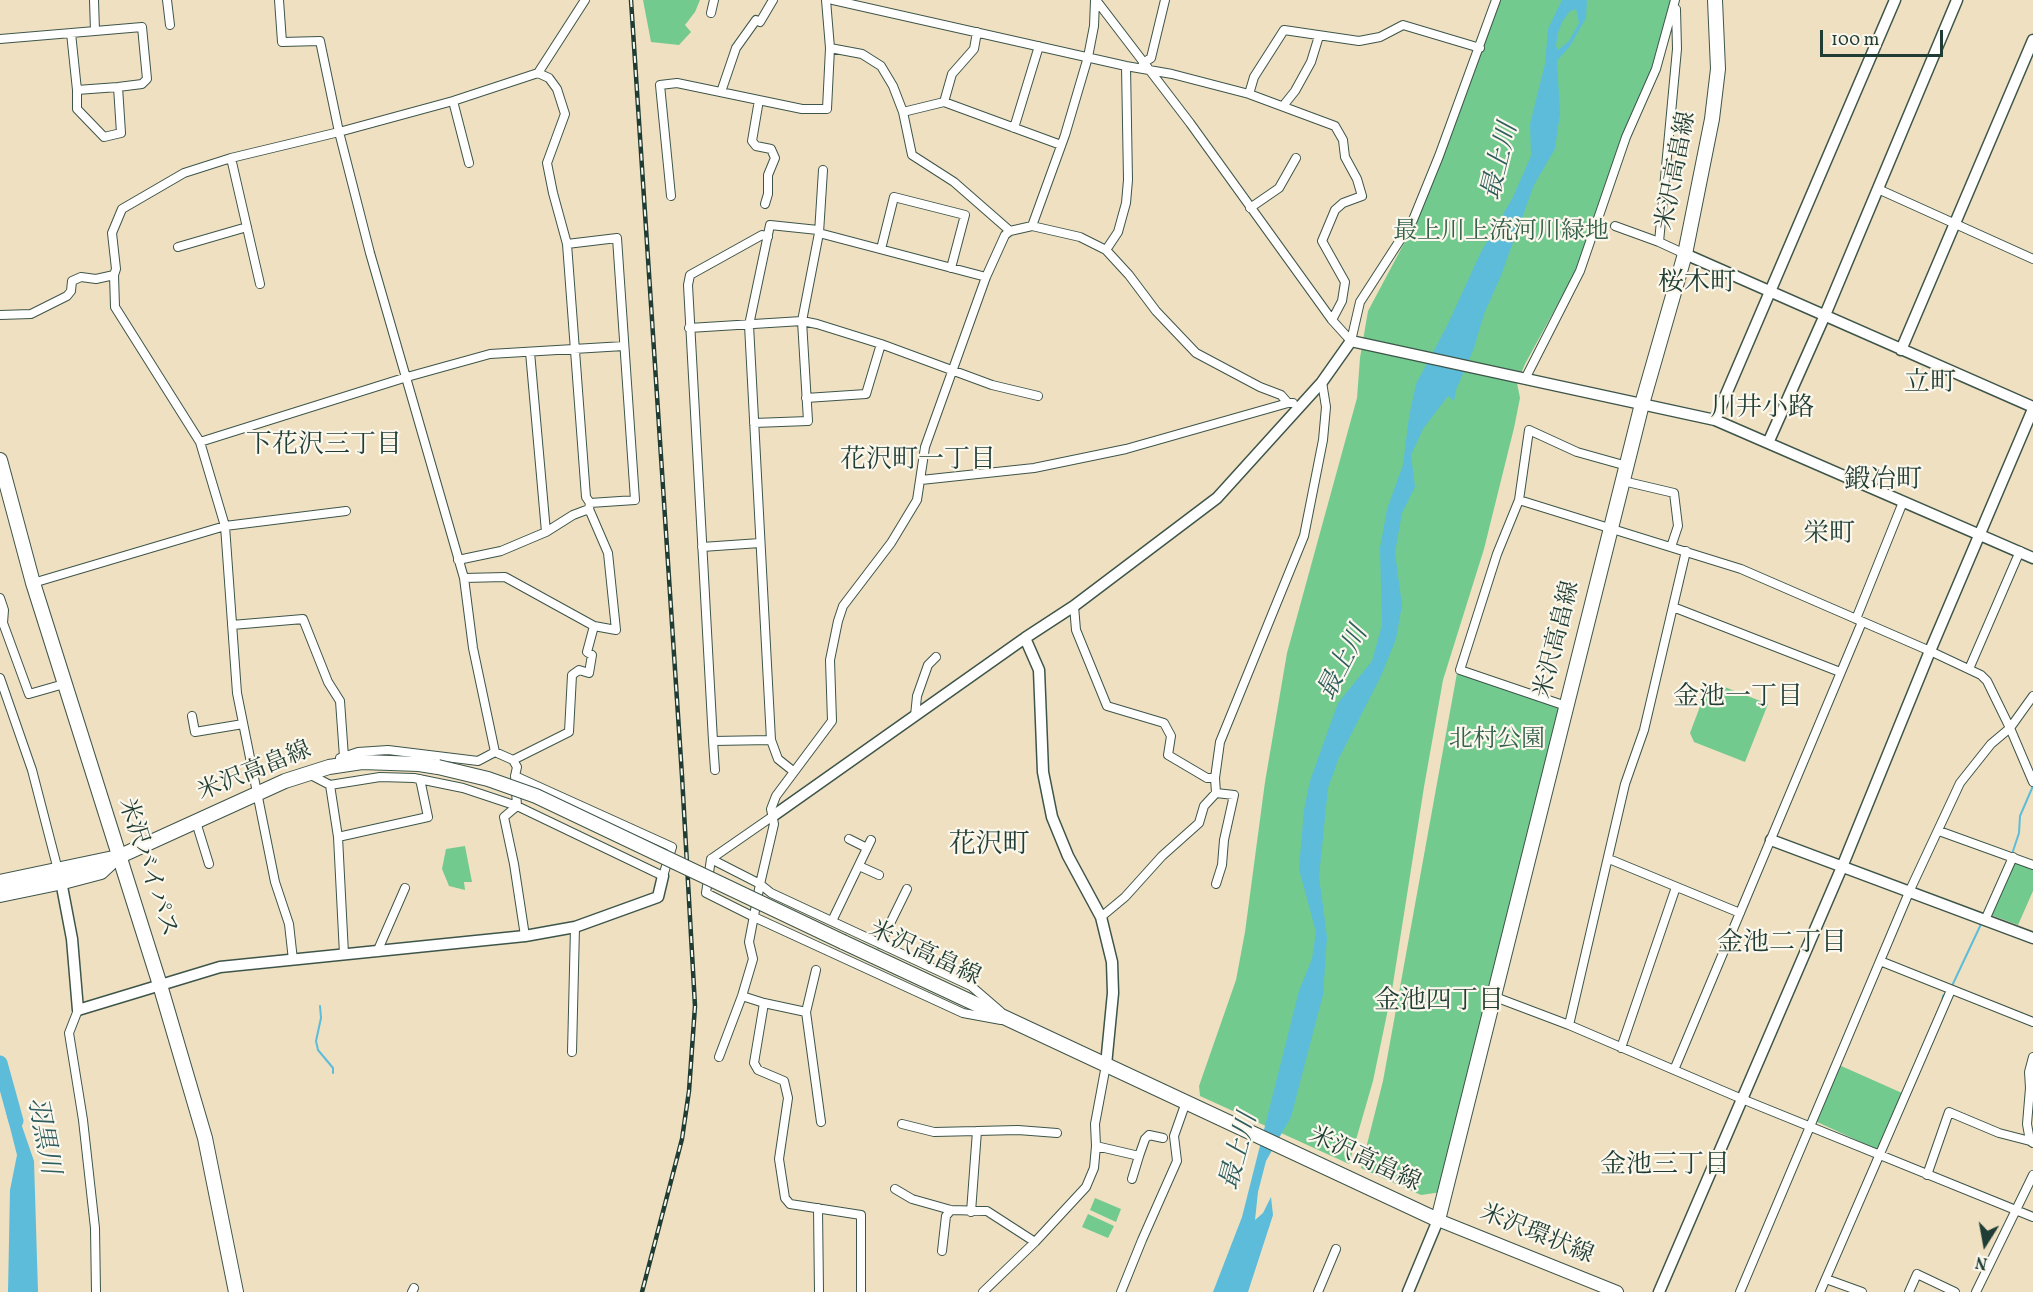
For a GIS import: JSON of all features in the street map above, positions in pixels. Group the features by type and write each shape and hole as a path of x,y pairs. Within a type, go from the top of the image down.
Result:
{"main road":[{"name":"米沢高畠線","path":"0,882 101,872 118,857 285,781 328,767 371,762 438,767 488,779 537,796 843,942 1438,1220 1642,404 1685,254 1701,182 1718,69 1715,0"},
{"name":"米沢バイパス","path":"0,460 33,583 160,985 205,1138 236,1292"},
{"name":"米沢高畠線","path":"0,895 53,878"},
{"name":"米沢環状線","path":"1438,1220 1617,1292"}],"street":[{"path":"94,0 95,31"},
{"path":"167,0 170,25"},
{"path":"279,0 282,42 320,41 339,132 370,253 464,578 472,648 495,752"},
{"path":"293,960 289,924 275,882 237,693 225,526 200,442 115,307 114,275 116,269 112,233 122,209 184,173 231,158 453,101 538,73 585,0"},
{"path":"711,13 714,0"},
{"path":"721,92 736,48 756,20 760,22 773,0"},
{"path":"671,196 660,85 677,83 802,109 827,109 830,48 826,0"},
{"path":"833,0 1126,66 1146,67 1249,94 1335,126 1343,140 1345,157 1357,178 1362,196 1343,203 1335,210 1322,241 1345,282 1342,301 1332,320"},
{"path":"1032,226 1061,146 1088,57 1096,0"},
{"path":"1096,0 1190,123 1332,320 1351,341 1715,420 1980,533 2033,558"},
{"path":"1146,67 1151,57 1165,0"},
{"path":"1012,1021 963,1013 706,893 711,860 1074,606 1217,498 1322,382 1351,341 1360,302 1413,220 1480,48 1496,0"},
{"path":"1715,420 1895,0"},
{"path":"1768,443 1825,315 1957,0"},
{"path":"1659,242 1677,49 1675,1"},
{"path":"1525,379 1580,271 1626,137 1656,69 1675,1"},
{"path":"1249,94 1254,77 1284,30 1359,41 1380,37 1403,25 1480,48"},
{"path":"0,39 142,27 147,79 142,84 77,90"},
{"path":"944,102 952,74 974,49 977,32"},
{"path":"71,33 77,109 104,137 121,133 118,87"},
{"path":"1283,106 1295,91 1311,62 1319,36"},
{"path":"1901,350 2033,40"},
{"path":"1014,128 1039,46"},
{"path":"830,48 862,54 881,66 894,86 903,112 912,155 954,182 1010,231"},
{"path":"1106,250 1118,232 1126,203 1128,180 1126,66"},
{"path":"464,578 505,577 594,626 616,630 608,554 586,497 567,244 547,163 565,114 558,89 549,78 538,73"},
{"path":"759,100 752,141 756,146 771,149 775,158 768,175 768,194 765,204"},
{"path":"453,101 469,163"},
{"path":"903,112 944,102 1061,146"},
{"path":"231,158 260,284"},
{"path":"1250,208 1279,188 1296,158"},
{"path":"754,423 808,421 801,321 818,232 823,170"},
{"path":"1878,189 2033,259"},
{"path":"881,249 894,197 965,215 951,268"},
{"path":"793,771 778,759 771,740 749,325 770,225 818,232 986,277"},
{"path":"719,1057 753,959 749,942 774,824 771,809 776,796 793,771 832,722 830,660 843,606 891,543 917,500 925,447 986,277 1005,235 1010,231 1032,226 1080,237 1106,250 1196,353 1260,387 1281,395 1288,403"},
{"path":"1615,226 1659,242 1772,291 2033,408 1842,867 1659,1292"},
{"path":"178,247 247,227"},
{"path":"715,770 688,285 690,274 762,235 768,237"},
{"path":"458,560 501,551 546,531 589,506 635,500 617,238 567,244"},
{"path":"0,315 31,314 67,296 71,291 72,281 81,277 96,279 114,275"},
{"path":"689,328 801,321 817,324 881,344 1012,391 1038,396"},
{"path":"806,398 866,394 881,344"},
{"path":"200,442 407,377 490,354 624,346"},
{"path":"530,352 546,531"},
{"path":"1101,917 1125,897 1162,856 1199,823 1204,806 1216,793 1215,778 1220,742 1304,536 1323,440 1326,407 1322,382"},
{"path":"921,480 1034,468 1126,449 1288,403 1302,404"},
{"path":"1566,706 1460,670 1497,554 1519,500 1529,430 1577,452 1627,466"},
{"path":"1623,481 1674,493 1678,526 1671,547"},
{"path":"1519,500 1741,569 1981,675 1987,681 2010,728 2033,782"},
{"path":"1674,1070 1840,672 1903,502"},
{"path":"33,583 225,526 346,511"},
{"path":"702,548 760,543"},
{"path":"1569,1025 1609,859 1624,784 1644,730 1686,551"},
{"path":"1969,669 2020,551"},
{"path":"0,598 4,610 3,623 29,694 64,684"},
{"path":"1074,606 1076,630 1107,706 1164,723 1171,736 1168,755 1208,778 1215,778"},
{"path":"1673,607 1840,672"},
{"path":"232,625 303,619 328,682 340,701 344,757"},
{"path":"513,759 569,732 572,675 579,670 589,673 592,656 587,652 594,626"},
{"path":"983,1292 1035,1242 1086,1187 1094,1168 1095,1124 1107,1065 1113,993 1112,962 1101,917 1068,856 1052,817 1043,772 1039,670 1025,639"},
{"path":"915,716 917,696 928,666 936,657"},
{"path":"0,678 32,770 53,878 72,939 78,1010 69,1033 85,1131 95,1228 96,1292"},
{"path":"1740,1292 1910,890 1960,783 1991,744 2010,728 2033,696"},
{"path":"192,716 195,732 243,724"},
{"path":"713,741 771,740"},
{"path":"328,767 334,760 358,752 388,750 478,761 495,752 513,759 517,767 514,776 517,806"},
{"path":"309,774 330,785 380,777 420,779 463,788 517,806 663,876"},
{"path":"78,1010 220,967 525,936 575,927 658,897 672,847 514,776"},
{"path":"338,837 428,817 420,779"},
{"path":"330,785 338,837 344,954"},
{"path":"1216,793 1234,795 1224,840 1222,865 1216,884"},
{"path":"517,806 504,817 525,936"},
{"path":"196,822 209,864"},
{"path":"1939,831 2033,865"},
{"path":"832,921 869,844 849,839"},
{"path":"1771,840 1910,890 2033,938"},
{"path":"1985,920 2013,857"},
{"path":"1609,859 1740,913"},
{"path":"711,860 760,884 771,893 971,986 1012,1021"},
{"path":"859,866 879,875"},
{"path":"1621,1048 1676,887"},
{"path":"377,952 405,888"},
{"path":"880,944 907,889"},
{"path":"572,1052 575,927"},
{"path":"1880,961 2033,1022"},
{"path":"816,970 806,1012 821,1122"},
{"path":"1820,1292 1951,990"},
{"path":"742,996 764,1004 806,1012"},
{"path":"1495,996 2033,1217"},
{"path":"764,1004 754,1063 758,1070 784,1081 788,1098 779,1159 785,1198 790,1204 861,1215 861,1292"},
{"path":"2032,1142 2027,1124 2029,1072 2033,1057"},
{"path":"1121,1292 1177,1161 1174,1136 1191,1104"},
{"path":"1927,1175 1949,1112 1999,1133 2032,1142"},
{"path":"902,1124 934,1132 1018,1130 1057,1133"},
{"path":"971,1212 977,1131"},
{"path":"1132,1179 1145,1138 1149,1135 1163,1138"},
{"path":"1096,1146 1139,1156"},
{"path":"1976,1292 2033,1175"},
{"path":"895,1189 912,1199 951,1210 987,1211 1035,1242"},
{"path":"818,1208 819,1292"},
{"path":"942,1251 946,1216 951,1210"},
{"path":"1408,1292 1438,1220"},
{"path":"1318,1292 1336,1249"},
{"path":"1909,1292 1917,1274 1954,1292"},
{"path":"1826,1279 1862,1292"}],"green space":[{"path":"643,0 700,0 695,12 685,25 691,32 679,45 651,42"},
{"name":"最上川上流河川緑地","path":"1500,0 1671,0 1652,67 1621,144 1578,267 1517,383 1520,398 1484,549 1443,680 1392,990 1373,1081 1349,1164 1200,1096 1199,1086 1236,980 1245,932 1265,782 1287,653 1357,398 1360,358 1368,311 1417,219"},
{"name":"北村公園","path":"1457,673 1559,708 1442,1192 1421,1195 1361,1168 1383,1081"},
{"path":"1717,684 1768,704 1745,762 1694,742 1690,733 1707,688"},
{"path":"465,846 472,882 464,882 465,890 449,886 442,869 446,849"},
{"path":"2013,860 2033,868 2033,891 2018,925 1991,915"},
{"path":"1839,1065 1902,1093 1878,1150 1815,1121"},
{"path":"1095,1198 1121,1209 1116,1222 1090,1210"},
{"path":"1088,1214 1114,1226 1108,1238 1082,1227"}],"water":[{"path":"1562,0 1587,0 1586,18 1570,46 1557,61 1560,113 1555,149 1534,185 1500,278 1484,314 1454,401 1448,396 1423,429 1411,455 1415,487 1402,513 1395,553 1402,605 1396,639 1381,676 1339,758 1328,788 1319,876 1327,937 1323,995 1291,1117 1266,1161 1258,1192 1255,1220 1263,1213 1271,1197 1273,1215 1248,1292 1213,1292 1242,1217 1299,991 1312,959 1316,932 1299,869 1304,810 1310,781 1338,703 1372,661 1382,625 1380,548 1387,509 1403,465 1416,384 1447,326 1481,252 1513,197 1531,156 1530,124 1545,64 1548,29","holes":["1576,9 1579,23 1569,41 1558,50 1556,46 1558,33 1570,11"]},
{"path":"3,1100 14,1103 34,1161 38,1292 8,1292 10,1190 17,1155"}],"waterway":[{"path":"2012,854 2019,833 2020,816 2033,786"},
{"path":"1951,988 1982,922"},
{"path":"1942,1002 1947,992"},
{"path":"320,1006 321,1018 316,1041 318,1050 333,1068 333,1073"},
{"name":"羽黒川","path":"0,1063 16,1121"}],"railway":[{"path":"631,0 695,1006 689,1091 682,1139 642,1292"}],"district":[{"name":"桜木町","path":"1697,285"},
{"name":"立町","path":"1930,385"},
{"name":"川井小路","path":"1762,410"},
{"name":"下花沢三丁目","path":"324,447"},
{"name":"花沢町一丁目","path":"918,462"},
{"name":"鍛冶町","path":"1883,482"},
{"name":"栄町","path":"1829,536"},
{"name":"金池一丁目","path":"1738,699"},
{"name":"花沢町","path":"989,847"},
{"name":"金池二丁目","path":"1782,945"},
{"name":"金池四丁目","path":"1439,1003"},
{"name":"金池三丁目","path":"1665,1167"}],"water label":[{"name":"最上川","path":"1502,162"},
{"name":"最上川","path":"1345,664"},
{"name":"最上川","path":"1241,1152"}]}
